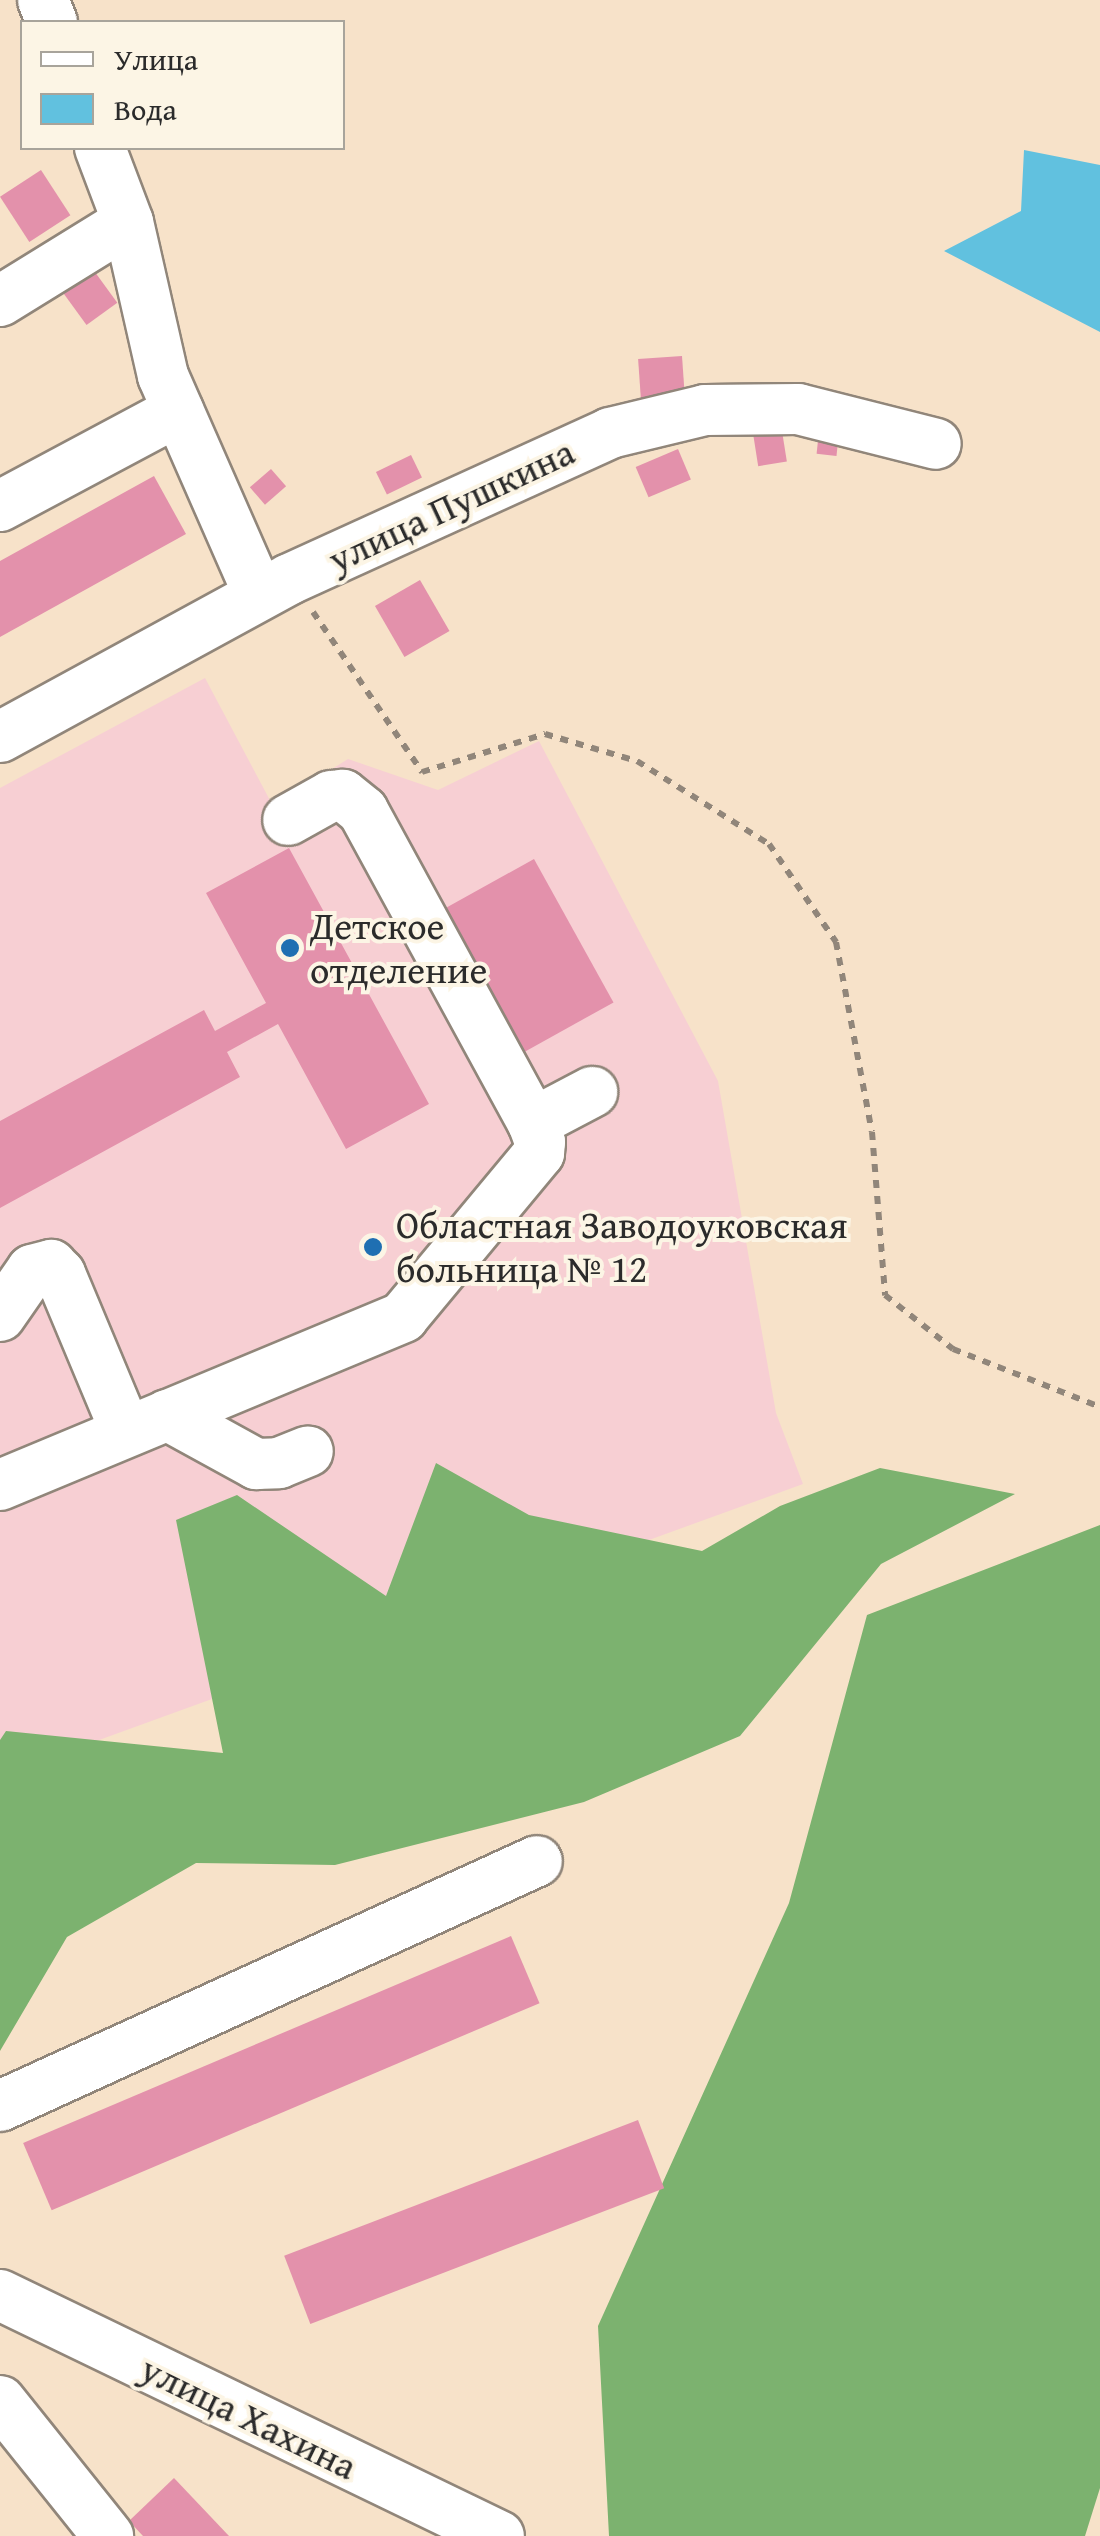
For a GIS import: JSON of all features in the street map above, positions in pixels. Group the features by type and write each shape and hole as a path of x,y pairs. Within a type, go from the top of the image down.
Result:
{"street":[{"path":"101,150 128,222 163,376 178,411 275,587"},
{"path":"0,301 128,222"},
{"name":"улица Пушкина","path":"0,737 275,587 610,433 704,410 798,409 936,444"},
{"path":"0,506 178,411"},
{"path":"0,1485 404,1317 533,1163 540,1142 534,1123 363,811 343,796 331,796 288,820"},
{"path":"534,1123 592,1092"},
{"path":"0,1316 32,1270 51,1266 60,1274 147,1424 256,1464 279,1463 308,1451"},
{"path":"0,2106 537,1861"},
{"name":"улица Хахина","path":"0,2295 499,2536"},
{"path":"0,2401 108,2536"}],"path":[{"path":"275,587 422,772 545,734 636,761 768,844 836,942 872,1132 885,1295 953,1348 1100,1407"}],"shaded area":[{"name":"Областная Заводоуковская больница № 12","path":"205,678 273,806 348,759 438,790 539,741 718,1081 776,1413 803,1484 0,1776 0,788"}],"green space":[{"path":"436,1463 529,1515 702,1551 780,1506 880,1468 1015,1494 881,1564 740,1736 584,1802 335,1865 196,1863 67,1937 0,2051 0,1740 6,1731 223,1753 176,1520 237,1495 386,1596"},
{"path":"1100,1525 1100,2488 1085,2536 609,2536 598,2326 789,1903 867,1615"}],"water":[{"path":"1024,150 1100,165 1100,332 944,251 1021,211"}],"building":[{"path":"41,170 70,215 29,242 0,197"},
{"path":"92,268 117,303 87,325 61,290"},
{"path":"682,356 685,395 641,398 638,359"},
{"path":"782,431 787,462 758,466 753,436"},
{"path":"819,431 839,433 836,456 817,454"},
{"path":"678,449 691,479 649,497 636,467"},
{"path":"411,455 422,477 387,495 376,472"},
{"path":"271,469 286,486 265,505 250,487"},
{"path":"154,476 186,534 0,637 0,561"},
{"path":"420,580 450,631 404,657 375,606"},
{"path":"289,848 429,1104 346,1149 278,1024 227,1052 240,1077 0,1208 0,1121 204,1010 215,1031 266,1003 206,893"},
{"path":"534,859 614,1002 524,1052 445,908"},
{"path":"511,1936 540,2003 52,2210 23,2143"},
{"path":"638,2120 664,2188 310,2324 284,2256"},
{"path":"174,2478 229,2536 143,2536 129,2521"}],"place":[{"name":"Детское отделение","path":"290,948"},
{"name":"Областная Заводоуковская больница № 12","path":"373,1247"}]}
